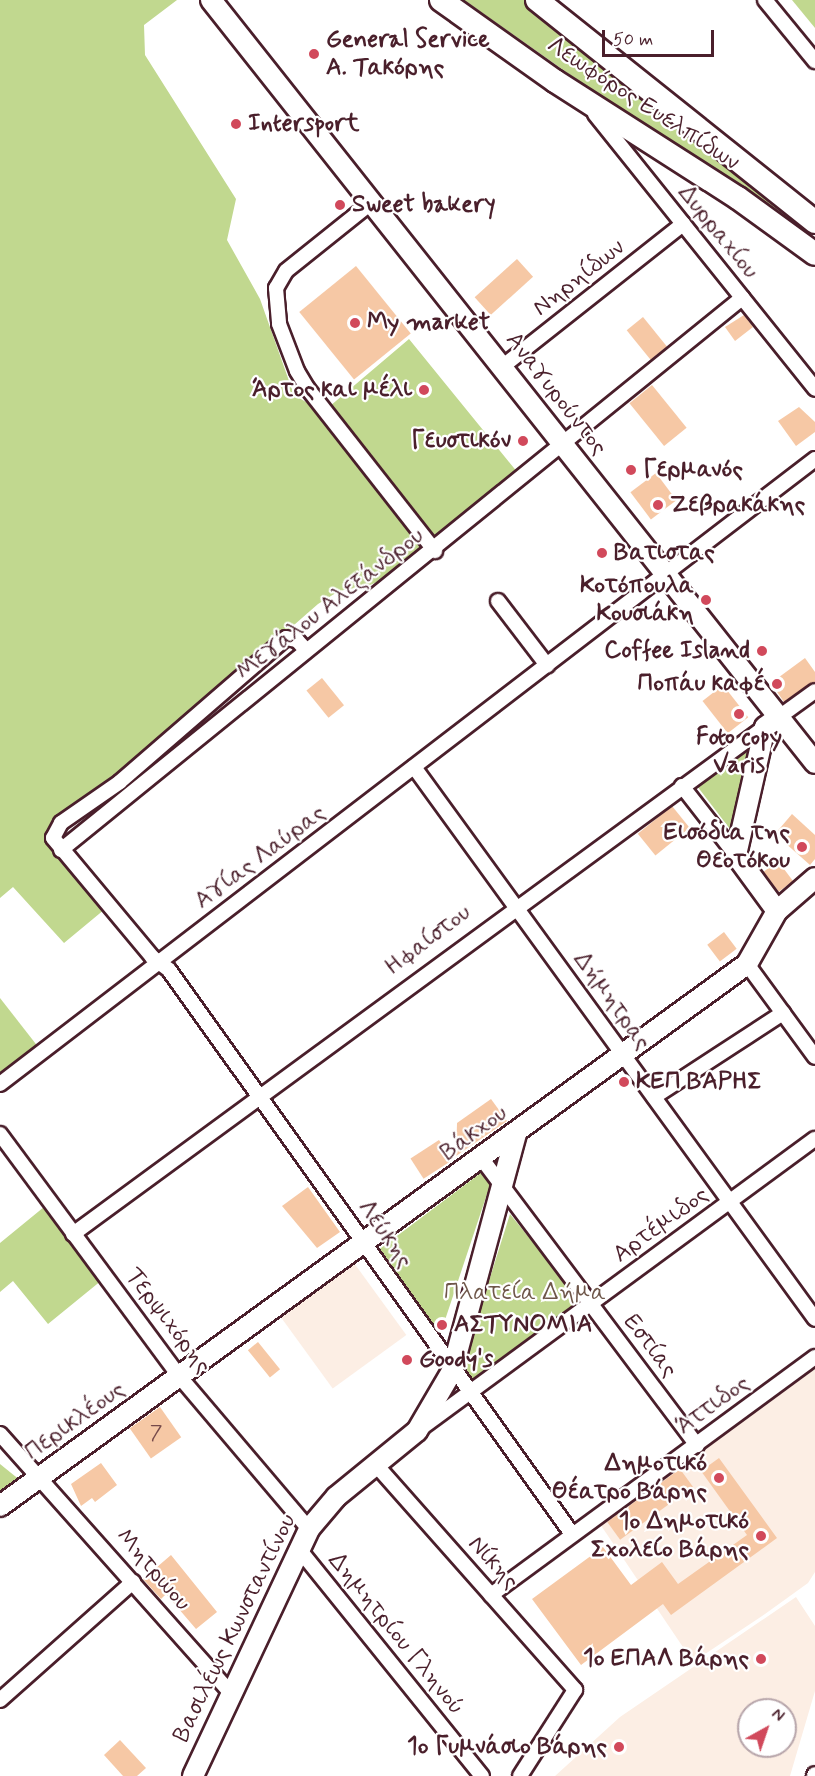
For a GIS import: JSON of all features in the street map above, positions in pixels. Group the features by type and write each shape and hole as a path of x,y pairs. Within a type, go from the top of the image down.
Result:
{"main road":[{"name":"Αναγυρούντος","path":"211,0 666,574 772,722 815,763"},
{"name":"Λεωφόρος Ευελπίδων","path":"441,0 586,103 738,198 815,254"},
{"name":"Λεωφόρος Ευελπίδων","path":"537,0 815,222"},
{"path":"772,722 735,855 777,911 815,878"},
{"name":"Βάκχου","path":"180,1377 624,1056 747,963 777,911"},
{"name":"Βασιλέως Κωνσταντίνου","path":"197,1774 231,1693 309,1528 336,1497 377,1466 417,1431 453,1371 516,1134"},
{"name":"Περικλέους","path":"0,1506 180,1377"}],"street":[{"path":"765,0 815,61"},
{"name":"Δυρραχίου","path":"586,103 815,389"},
{"path":"372,202 286,271 276,288 279,324 297,371 308,389 435,550"},
{"name":"Νηρηίδων","path":"502,367 683,224"},
{"name":"Μεγάλου Αλεξάνδρου","path":"61,850 305,649 435,550 742,298"},
{"name":"Αγίας Λαύρας","path":"0,1084 815,459"},
{"path":"498,601 547,665"},
{"path":"159,962 53,838 61,823 120,782 286,638 297,640 305,649"},
{"name":"Ηφαίστου","path":"74,1234 516,907 530,901 682,786 815,691"},
{"name":"Δήμητρας","path":"414,767 815,1319"},
{"path":"682,786 735,855"},
{"name":"Λεύκης","path":"159,962 169,970 365,1243 453,1371 572,1534"},
{"path":"747,963 815,1057"},
{"path":"654,1097 783,1013"},
{"name":"Τερψιχόρης","path":"0,1134 180,1377 309,1528"},
{"name":"Αρτέμιδος","path":"417,1431 815,1139"},
{"name":"Εστίας","path":"482,1159 697,1445"},
{"name":"Άττιδος","path":"491,1595 815,1357"},
{"name":"Μητρώου","path":"0,1434 41,1476 231,1693"},
{"name":"Νίκης","path":"377,1466 575,1690 520,1776"},
{"name":"Δημητρίου Γληνού","path":"298,1548 482,1776"},
{"path":"0,1700 133,1582"}],"shaded area":[{"path":"354,1263 406,1335 333,1388 280,1316"},
{"path":"815,1367 815,1572 808,1583 693,1662 600,1524"},
{"name":"1ο ΕΠΑΛ Βάρης","path":"796,1597 815,1626 815,1691 797,1752 797,1698 737,1698 737,1758 795,1758 790,1776 555,1776 620,1717"}],"green space":[{"path":"0,0 177,0 144,25 145,55 236,199 227,240 260,299 294,395 323,412 409,339 518,473 398,573 370,585 339,591 318,604 112,784 52,824 48,839 105,909 64,943 13,887 0,898"},
{"path":"464,0 528,0 815,241 603,98"},
{"path":"792,0 815,0 815,28"},
{"path":"746,750 752,761 730,829 697,786"},
{"path":"0,998 39,1048 0,1078"},
{"name":"Πλατεία Δήμα","path":"482,1172 490,1185 439,1338 377,1251"},
{"path":"44,1207 102,1280 48,1324 13,1281 0,1292 0,1243"},
{"name":"Πλατεία Δήμα","path":"510,1214 581,1302 472,1381 462,1367"},
{"path":"0,1464 26,1485 0,1501"}],"building":[{"path":"517,259 533,277 491,315 475,297"},
{"name":"My market","path":"356,266 411,334 354,380 299,312"},
{"path":"744,315 753,327 735,341 725,327"},
{"path":"643,317 667,347 651,360 627,330"},
{"path":"652,385 687,428 664,446 629,403"},
{"path":"799,407 815,422 815,432 796,446 778,421"},
{"path":"656,473 676,500 651,519 630,492"},
{"path":"805,658 815,672 815,682 784,702 771,683"},
{"path":"322,678 344,705 328,718 306,691"},
{"path":"723,685 748,717 728,733 703,701"},
{"path":"672,806 690,828 655,855 638,834"},
{"name":"Εισόδια της Θεοτόκου","path":"792,814 815,835 815,859 810,865 775,834"},
{"path":"778,861 793,881 779,892 764,872"},
{"path":"724,932 737,949 720,961 707,945"},
{"path":"491,1099 507,1121 456,1156 457,1123"},
{"path":"439,1140 452,1160 424,1179 410,1159"},
{"path":"308,1187 340,1232 317,1248 282,1206"},
{"path":"258,1342 280,1369 270,1377 248,1350"},
{"path":"160,1407 181,1437 151,1459 130,1428"},
{"path":"719,1458 777,1538 671,1615 663,1604 581,1665 532,1599 603,1547 631,1585 662,1562 678,1584 747,1535 701,1471"},
{"path":"101,1463 117,1485 95,1502 92,1498 81,1506 71,1484"},
{"path":"680,1469 693,1487 620,1540 607,1522"},
{"path":"171,1555 217,1612 196,1629 166,1594 161,1599 143,1579"},
{"path":"120,1740 146,1768 137,1776 123,1776 104,1755"}],"place":[{"name":"General Service Α. Τακόρης","path":"314,54"},
{"name":"Intersport","path":"236,124"},
{"name":"Sweet bakery","path":"340,205"},
{"name":"My market","path":"355,323"},
{"name":"Άρτος και μέλι","path":"424,390"},
{"name":"Γευστικόν","path":"523,441"},
{"name":"Γερμανός","path":"631,470"},
{"name":"Ζεβρακάκης","path":"658,505"},
{"name":"Βατιστας","path":"602,553"},
{"name":"Κοτόπουλα Κουσιάκη","path":"706,600"},
{"name":"Coffee Island","path":"762,651"},
{"name":"Ποπάυ καφέ","path":"777,684"},
{"name":"Foto copy Varis","path":"739,714"},
{"name":"Εισόδια της Θεοτόκου","path":"802,847"},
{"name":"ΚΕΠ ΒΑΡΗΣ","path":"624,1082"},
{"name":"ΑΣΤΥΝΟΜΙΑ","path":"442,1325"},
{"name":"Goody's","path":"407,1360"},
{"name":"Δημοτικό Θέατρο Βάρης","path":"719,1478"},
{"name":"1ο Δημοτικό Σχολείο Βάρης","path":"761,1536"},
{"name":"1ο ΕΠΑΛ Βάρης","path":"761,1659"},
{"name":"1ο Γυμνάσιο Βάρης","path":"619,1747"}]}
